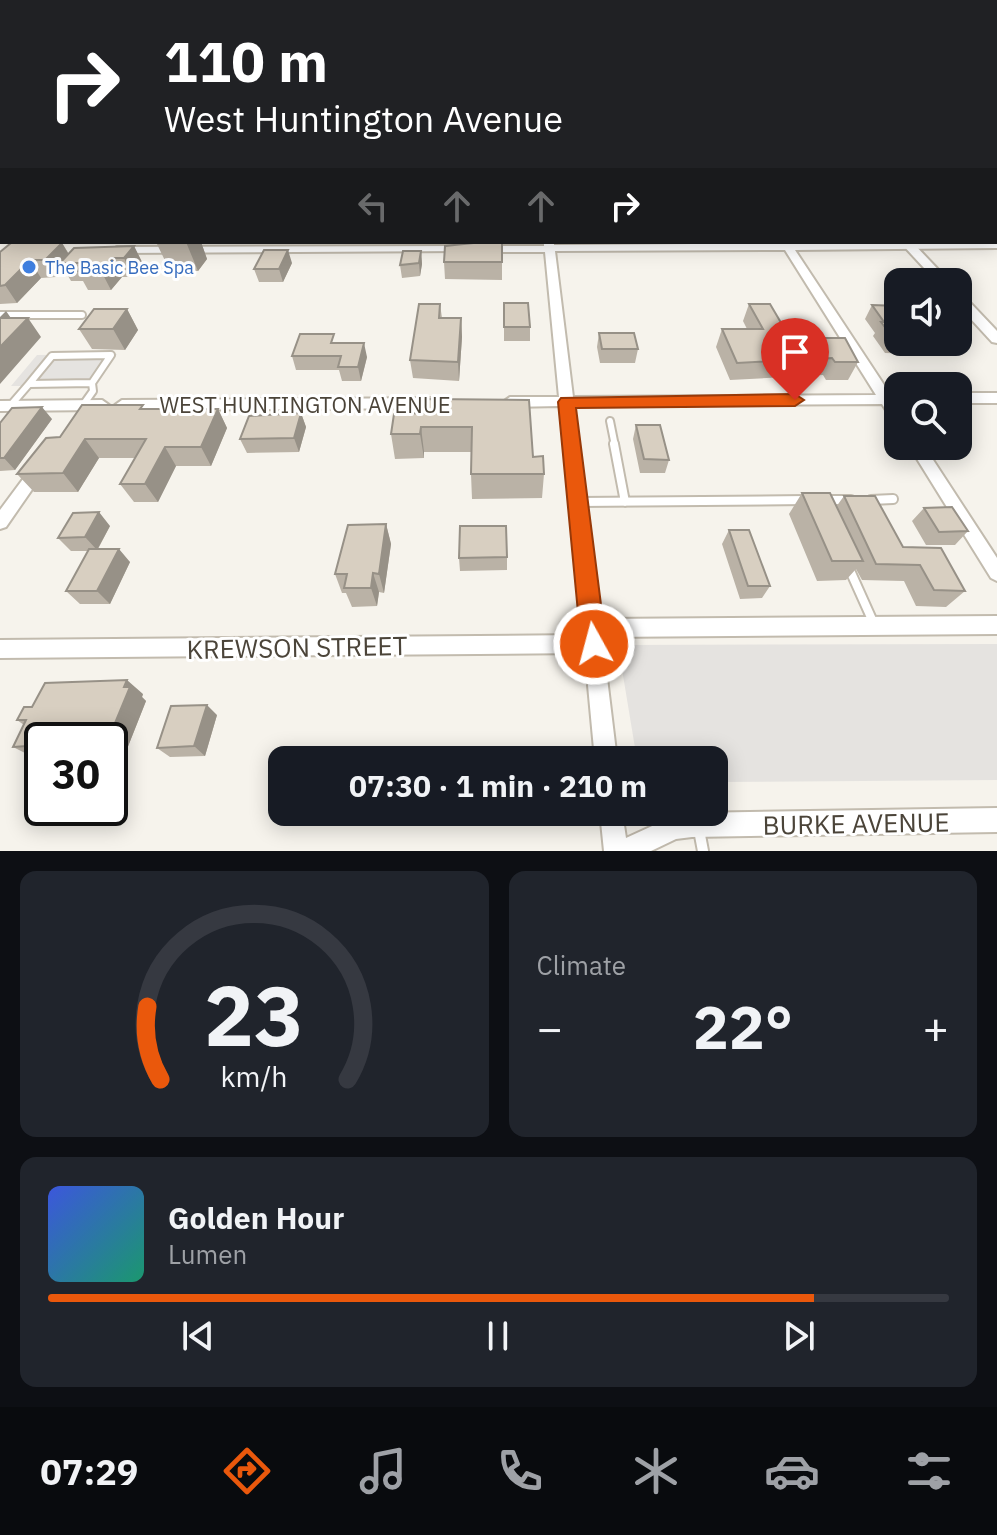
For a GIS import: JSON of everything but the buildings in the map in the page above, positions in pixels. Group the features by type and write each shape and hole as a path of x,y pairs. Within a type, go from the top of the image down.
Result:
{"street":[{"path":"786,244 884,387"},
{"path":"908,244 931,268"},
{"path":"549,245 605,746"},
{"path":"107,250 549,245 997,245"},
{"path":"972,312 997,339"},
{"path":"972,398 997,398"},
{"path":"502,402 884,399"},
{"name":"WEST HUNTINGTON AVENUE","path":"5,406 456,403"},
{"path":"69,425 83,405"},
{"path":"925,460 997,573"},
{"path":"0,522 43,462"},
{"name":"KREWSON STREET","path":"0,649 997,625"},
{"name":"BURKE AVENUE","path":"728,824 997,820"},
{"path":"613,826 616,851"},
{"name":"BURKE AVENUE","path":"625,851 674,828 690,826"}],"lane":[{"path":"0,315 82,315"},
{"path":"5,406 29,384 52,356 111,355 92,383 93,391 83,405"},
{"path":"29,384 92,383"},
{"path":"610,421 625,502"},
{"path":"577,503 893,499"},
{"path":"842,553 875,626"},
{"path":"698,826 703,851"}],"shaded area":[{"path":"117,354 94,386 11,386 37,355"},
{"path":"997,644 997,780 728,782 728,746 635,746 618,645"}],"place":[{"name":"The Basic Bee Spa","path":"29,267"}],"route":[{"path":"594,644 567,402 795,400"}]}
